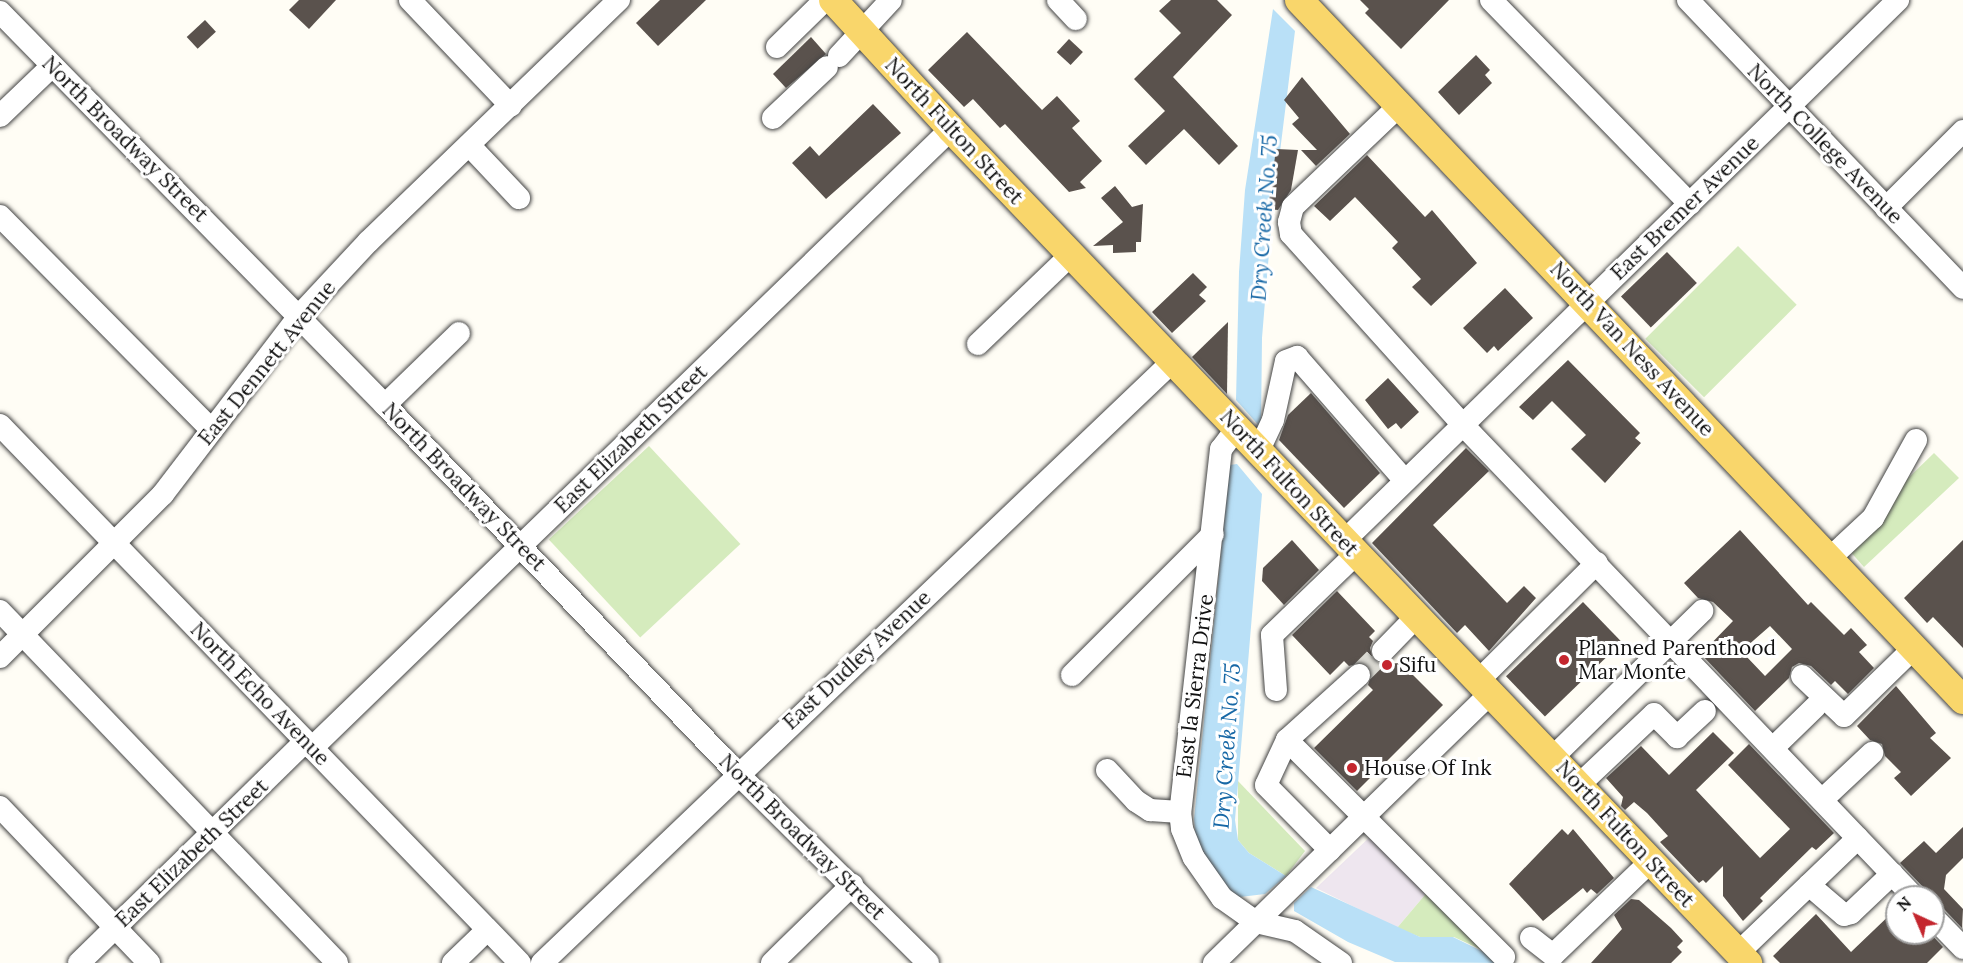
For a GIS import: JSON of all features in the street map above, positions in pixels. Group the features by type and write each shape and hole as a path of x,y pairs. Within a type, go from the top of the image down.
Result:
{"main road":[{"name":"North Fulton Street","path":"833,0 951,129 1174,360 1350,548 1418,615 1743,958"},
{"name":"North Van Ness Avenue","path":"1302,4 1963,700"}],"street":[{"path":"410,0 511,106"},
{"name":"East Dennett Avenue","path":"0,657 116,544 163,494 299,316 368,242 619,0"},
{"path":"777,47 825,0"},
{"path":"773,118 833,62 891,0"},
{"path":"1058,0 1076,19"},
{"path":"1491,0 1690,204"},
{"name":"East Bremer Avenue","path":"1276,690 1272,635 1406,481 1898,0"},
{"name":"North College Avenue","path":"1701,4 1789,106 1963,288"},
{"name":"North Broadway Street","path":"0,12 299,316 737,773 928,963"},
{"path":"0,116 52,66"},
{"path":"1400,105 1293,207 1289,222 1291,234 1463,425 1903,885"},
{"name":"East Elizabeth Street","path":"79,963 212,832 521,546 951,129"},
{"path":"1886,208 1963,131"},
{"path":"469,146 519,198"},
{"path":"0,216 212,430"},
{"path":"978,344 1072,254"},
{"path":"385,405 459,333"},
{"name":"East la Sierra Drive","path":"1256,922 1222,898 1209,881 1186,844 1180,812 1221,449 1273,420 1286,361 1297,357 1406,481"},
{"name":"East Dudley Avenue","path":"542,963 737,773 1174,360"},
{"name":"North Echo Avenue","path":"0,425 520,963"},
{"path":"1829,559 1873,518 1916,440"},
{"path":"1072,675 1213,534"},
{"path":"1214,963 1364,816 1597,563"},
{"path":"0,611 337,963"},
{"path":"1553,757 1702,611"},
{"path":"1383,651 1418,615"},
{"path":"1802,676 1844,716 1914,648"},
{"path":"1330,850 1266,785 1287,740 1359,675"},
{"path":"1773,748 1815,707"},
{"path":"1579,785 1654,714 1677,737 1705,711"},
{"path":"1287,740 1504,957"},
{"path":"1822,800 1872,753"},
{"path":"1107,770 1136,801 1150,810 1180,812"},
{"path":"0,807 149,963"},
{"path":"1743,958 1809,885 1858,838"},
{"path":"1531,938 1556,959 1651,861"},
{"path":"1809,885 1836,912 1844,915 1851,913 1892,874"},
{"path":"772,963 852,885"},
{"path":"1256,922 1295,931 1341,963"},
{"path":"1945,929 1963,948"},
{"path":"453,963 487,930"}],"shaded area":[{"path":"1374,833 1430,889 1397,928 1316,888"}],"green space":[{"path":"1738,246 1797,305 1704,397 1645,339"},
{"path":"649,446 740,544 640,637 549,539"},
{"path":"1934,453 1959,478 1864,567 1848,549 1901,485"},
{"path":"1238,781 1305,851 1286,876 1249,853 1238,840"},
{"path":"1430,889 1497,957 1454,937 1420,937 1397,928"}],"water":[{"name":"Dry Creek No. 75","path":"1273,9 1295,31 1272,216 1262,338 1261,428 1236,400 1239,272 1245,190"},
{"name":"Dry Creek No. 75","path":"1237,464 1262,494 1235,820 1238,840 1249,853 1286,876 1265,894 1240,897 1226,888 1196,843 1194,819 1230,465"},
{"path":"1311,887 1420,937 1453,937 1506,963 1395,962 1348,942 1294,911 1294,903"}],"building":[{"path":"299,0 336,0 309,29 289,10"},
{"path":"660,0 706,0 658,46 636,23"},
{"path":"1171,0 1217,0 1232,15 1173,77 1238,146 1219,165 1184,129 1146,165 1128,146 1165,111 1134,79 1181,33 1159,11"},
{"path":"1360,0 1449,0 1401,49 1365,13 1369,9"},
{"path":"205,20 216,32 198,49 187,37"},
{"path":"967,32 1042,110 1057,96 1080,121 1072,128 1102,161 1080,182 1086,188 1069,192 1005,124 1000,128 973,99 964,107 928,70"},
{"path":"811,37 826,54 786,88 773,74"},
{"path":"1069,39 1083,52 1071,65 1057,52"},
{"path":"1476,55 1490,70 1485,75 1492,83 1459,115 1438,92"},
{"path":"1302,77 1350,134 1316,166 1301,150 1317,150 1292,124 1299,118 1284,100"},
{"path":"873,104 901,133 826,199 792,163 810,146 819,156"},
{"path":"1276,149 1298,150 1291,190 1278,210 1268,209"},
{"path":"1367,155 1425,217 1432,210 1477,263 1431,306 1412,287 1421,279 1392,248 1398,242 1355,197 1330,221 1314,206"},
{"path":"1115,186 1132,207 1143,204 1141,242 1136,242 1136,252 1113,253 1113,245 1093,246 1123,222 1101,198"},
{"path":"1667,252 1697,283 1651,327 1621,296"},
{"path":"1193,273 1207,287 1199,295 1206,301 1172,333 1152,312"},
{"path":"1505,288 1533,318 1498,351 1494,346 1487,353 1463,328"},
{"path":"1228,322 1227,394 1192,357"},
{"path":"1568,360 1640,433 1635,438 1641,443 1605,483 1571,449 1586,435 1552,401 1533,420 1519,407"},
{"path":"1388,378 1419,412 1401,429 1396,423 1388,429 1365,400"},
{"path":"1311,393 1380,473 1344,508 1279,440 1288,415"},
{"path":"1466,448 1489,471 1433,525 1507,603 1524,586 1536,598 1489,651 1465,625 1457,633 1372,543"},
{"path":"1740,530 1808,605 1811,602 1844,635 1851,628 1867,645 1859,652 1874,668 1848,694 1835,681 1831,685 1811,666 1799,663 1792,667 1789,678 1755,711 1701,654 1733,621 1713,602 1698,598 1684,583","holes":["1770,626 1792,649 1765,676 1745,655 1749,651 1746,647"]},
{"path":"1292,540 1319,570 1284,605 1262,581 1263,568"},
{"path":"1963,540 1963,648 1933,617 1927,623 1904,598"},
{"path":"1337,591 1375,631 1369,637 1373,641 1370,648 1373,660 1380,664 1401,663 1443,705 1357,791 1314,748 1373,690 1368,685 1372,672 1364,662 1349,666 1344,661 1330,675 1292,635"},
{"name":"Planned Parenthood Mar Monte","path":"1583,602 1622,642 1545,717 1506,676"},
{"path":"1896,686 1936,733 1930,738 1951,758 1911,796 1894,778 1901,772 1885,756 1882,744 1870,740 1857,726"},
{"path":"1713,732 1734,753 1696,790 1760,858 1790,829 1728,765 1749,744 1834,833 1816,850 1812,847 1760,898 1763,901 1743,921 1723,896 1723,866 1706,883 1703,880 1699,883 1660,842 1668,836 1634,802 1625,810 1621,806 1623,797 1606,778 1641,746 1669,775"},
{"path":"1963,827 1963,858 1946,875 1945,885 1921,885 1900,863 1924,841 1936,853"},
{"path":"1562,829 1568,835 1573,829 1614,878 1597,894 1591,889 1587,893 1583,888 1543,921 1509,884"},
{"path":"1945,890 1963,909 1962,928 1945,910"},
{"path":"1631,899 1639,900 1671,928 1683,941 1677,947 1682,952 1671,963 1591,963 1622,929 1614,915"},
{"path":"1816,914 1851,952 1885,919 1885,945 1941,945 1943,947 1927,963 1780,963 1773,956"}],"tunnel":[{"path":"1359,675 1383,651"}],"place":[{"name":"Planned Parenthood Mar Monte","path":"1564,660"},
{"name":"Sifu","path":"1387,665"},
{"name":"House Of Ink","path":"1352,768"}]}
